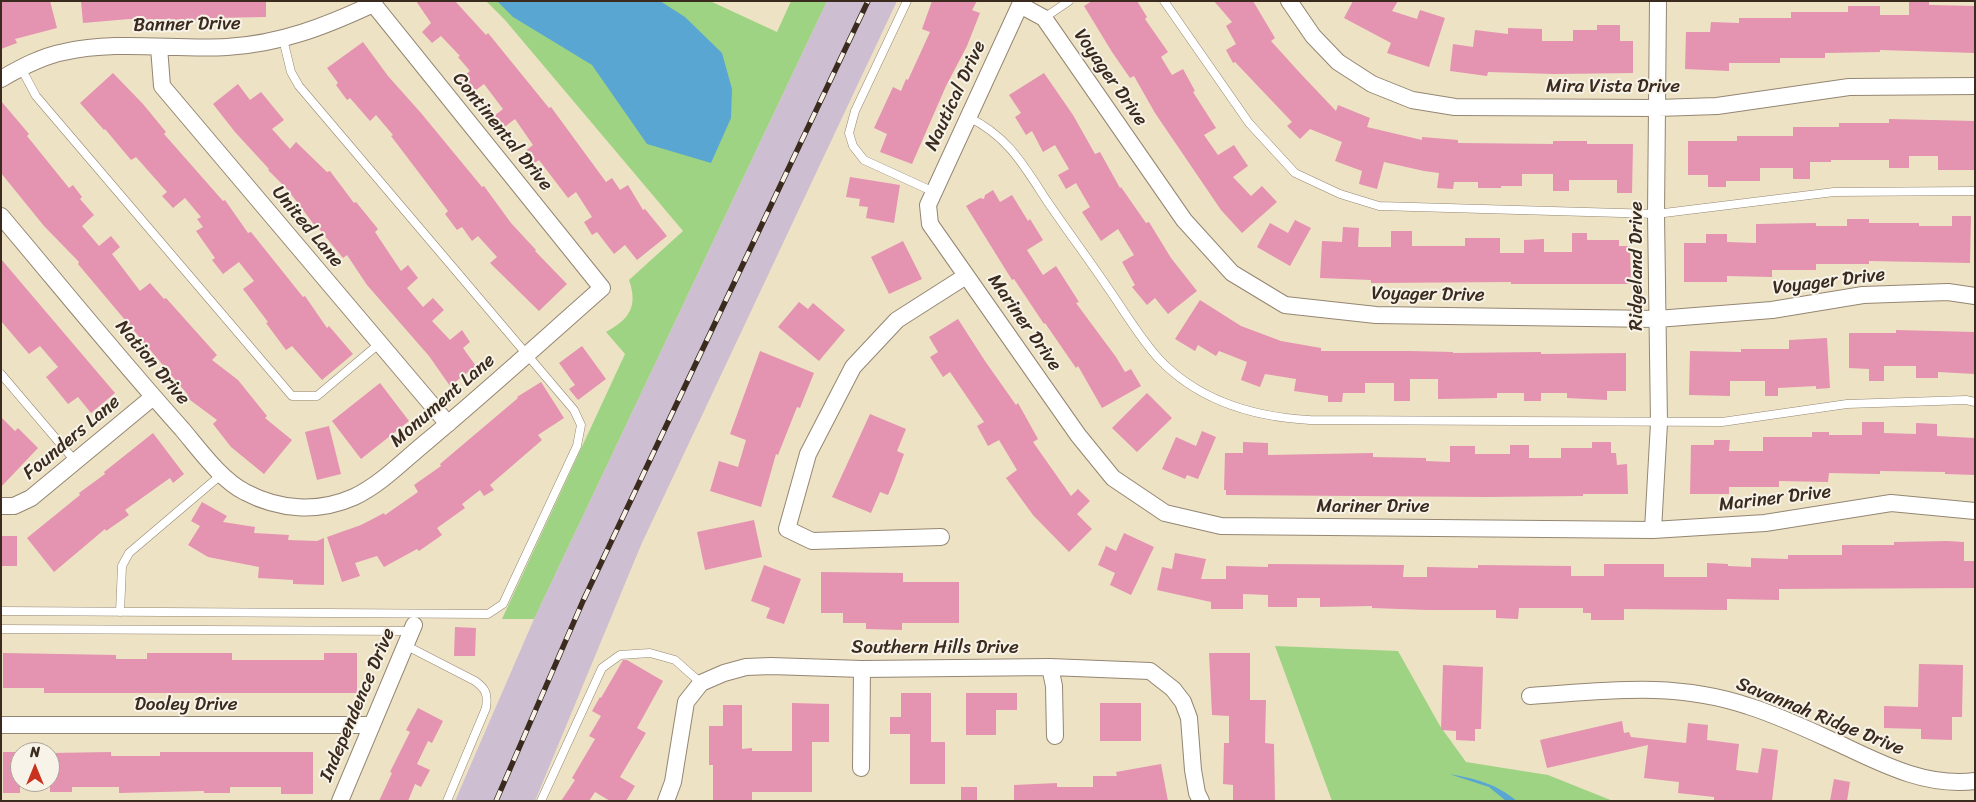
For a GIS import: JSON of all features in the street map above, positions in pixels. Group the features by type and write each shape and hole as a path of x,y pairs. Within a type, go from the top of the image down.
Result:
{"street":[{"name":"Mira Vista Drive","path":"1289,1 1313,36 1338,62 1372,84 1412,100 1455,107 1658,108 1717,106 1859,86 1975,86"},
{"name":"Ridgeland Drive","path":"1653,530 1659,422 1656,214 1658,1"},
{"name":"Banner Drive","path":"1,79 21,68 63,52 111,45 228,47 283,39 330,24 372,3"},
{"name":"Continental Drive","path":"372,3 602,288"},
{"name":"Nautical Drive","path":"931,198 1020,5"},
{"name":"Voyager Drive","path":"1020,5 1044,18 1184,220 1232,273 1286,305 1376,315 1657,319 1772,310 1862,295 1948,292 1975,296"},
{"name":"United Lane","path":"159,47 162,86 448,424"},
{"name":"Mariner Drive","path":"931,198 930,224 1078,436 1113,478 1165,513 1221,526 1653,530 1766,523 1891,504 1975,511"},
{"name":"Nation Drive","path":"1,216 153,397 222,474 242,492 267,502 292,508"},
{"path":"941,537 812,541 787,529 808,454 853,367 897,320 966,276"},
{"name":"Monument Lane","path":"292,508 314,508 336,504 372,487 448,424 602,288"},
{"name":"Founders Lane","path":"8,506 31,498 153,397"},
{"name":"Independence Drive","path":"340,801 410,634"},
{"name":"Southern Hills Drive","path":"666,801 672,782 686,702 701,683 724,673 746,667 772,666 862,669 1050,667 1150,671 1173,689 1183,702 1189,718 1193,770 1197,792 1201,801"},
{"path":"1050,667 1054,686 1055,736"},
{"path":"861,768 862,669"},
{"name":"Savannah Ridge Drive","path":"1530,696 1620,689 1688,691 1748,706 1913,776 1960,782 1975,780"},
{"name":"Dooley Drive","path":"1,725 371,725"}],"lane":[{"path":"907,1 856,111 849,133 853,146 864,160 931,198"},
{"path":"1044,18 1069,1"},
{"path":"1164,1 1249,123 1295,172 1340,194 1379,206 1656,214 1834,192 1975,191"},
{"path":"1,611 488,614 503,604 577,446 581,426 574,410 298,86 290,72 283,39"},
{"path":"21,68 36,96 292,396 317,396 380,344"},
{"path":"968,117 988,127 1012,150 1124,312 1159,359 1191,386 1228,405 1263,415 1310,420 1722,422 1847,404 1966,400 1975,402"},
{"path":"1,374 75,461"},
{"path":"120,612 122,566 129,554 222,474"},
{"path":"1,629 410,634 484,688 487,697 486,708 447,801"},
{"path":"540,801 602,668 620,655 650,652 675,660 701,683"}],"shaded area":[{"path":"827,1 897,1 641,545 535,801 455,801 534,619"}],"green space":[{"path":"486,1 710,1 777,32 791,1 827,1 534,619 502,619 625,354 606,332 621,322 630,311 633,297 629,280 683,231 505,20"},
{"path":"1275,646 1398,651 1440,726 1466,762 1548,775 1613,801 1332,801"}],"water":[{"path":"497,1 660,1 685,17 722,53 732,89 731,118 711,163 647,144 592,65 513,17"},
{"path":"1449,774 1493,786 1517,801 1506,801 1489,787"}],"building":[{"path":"1,1 50,1 57,28 15,39 17,43 1,49"},
{"path":"81,1 266,1 266,17 211,18 211,20 129,19 83,23"},
{"path":"416,1 455,1 486,35 488,33 549,108 551,107 606,182 612,178 620,190 628,185 643,210 645,209 667,236 637,260 625,245 614,254 597,232 592,235 584,222 592,217 576,192 568,198 539,160 533,164 524,152 533,145 515,119 503,128 494,116 503,109 484,84 472,93 460,79 470,71 458,57 460,56 441,36 432,43 422,32 431,23"},
{"path":"932,1 977,1 972,10 980,13 967,46 946,86 912,164 880,152 887,134 874,128 893,87 901,91 906,79 908,80 930,32 922,29"},
{"path":"1092,1 1137,1 1147,17 1145,19 1168,52 1161,57 1172,75 1183,69 1195,91 1193,92 1216,128 1204,135 1218,155 1234,145 1248,166 1233,177 1251,196 1262,186 1277,202 1242,233 1221,210 1155,113 1134,76 1130,78 1112,52 1084,6"},
{"path":"1214,1 1253,1 1275,38 1271,41 1336,111 1338,105 1370,118 1367,127 1422,140 1422,137 1458,140 1458,143 1553,144 1553,141 1587,141 1587,144 1633,144 1632,193 1617,193 1617,180 1569,180 1569,191 1553,191 1553,174 1522,174 1522,186 1478,188 1478,182 1454,182 1453,189 1437,188 1439,173 1384,162 1377,189 1359,184 1362,171 1335,161 1342,142 1310,129 1300,139 1287,126 1292,122 1235,62 1233,63 1226,50 1236,44 1226,26 1232,22"},
{"path":"1353,1 1398,1 1392,11 1417,19 1420,10 1445,18 1429,67 1387,53 1391,43 1344,18"},
{"path":"1909,1 1929,1 1929,5 1975,6 1975,53 1880,50 1880,52 1825,53 1825,58 1780,58 1780,63 1729,63 1729,71 1685,69 1686,32 1710,32 1711,22 1739,23 1739,18 1791,18 1791,12 1848,12 1848,6 1880,6 1880,15 1909,15"},
{"path":"1597,25 1620,25 1620,41 1633,41 1633,73 1554,74 1488,72 1487,76 1450,71 1453,44 1473,47 1475,30 1508,34 1508,28 1542,29 1542,41 1573,41 1573,30 1597,30"},
{"path":"363,42 388,76 482,187 484,186 511,223 567,284 539,311 490,263 497,257 478,236 472,241 462,227 457,230 445,214 448,211 391,136 393,135 376,115 370,121 350,98 347,100 336,85 338,83 327,68"},
{"path":"113,73 143,104 166,132 164,134 223,201 225,200 248,233 251,232 303,297 305,296 327,328 329,326 353,354 322,380 292,346 286,350 266,323 268,322 243,289 254,281 239,262 223,274 212,260 215,258 196,231 203,227 197,219 201,217 185,198 173,208 162,196 167,192 136,157 131,160 80,103"},
{"path":"1044,73 1073,115 1095,154 1100,152 1120,188 1146,223 1149,222 1171,258 1197,291 1168,314 1155,298 1147,305 1132,287 1135,285 1122,262 1134,255 1118,229 1101,241 1082,212 1090,207 1076,183 1066,189 1058,175 1069,169 1055,145 1043,152 1032,131 1026,135 1015,117 1021,113 1009,95"},
{"path":"238,84 250,100 261,92 284,120 272,129 290,149 296,142 327,172 330,171 354,203 356,202 378,229 375,232 401,271 408,265 418,278 407,288 423,307 433,298 444,310 432,321 450,340 462,330 470,342 463,348 476,366 450,386 429,356 367,285 347,255 343,258 315,226 288,190 235,132 213,104"},
{"path":"1,101 29,134 27,136 69,188 73,185 82,197 80,199 94,215 82,226 99,246 111,236 120,247 112,254 140,291 150,283 164,299 166,298 217,355 212,360 238,380 267,416 265,418 292,440 264,474 231,447 213,424 217,420 186,397 188,395 78,264 79,262 44,226 1,173"},
{"path":"1889,119 1975,121 1975,170 1938,170 1938,156 1909,156 1909,168 1889,168 1889,160 1810,162 1810,179 1793,179 1793,168 1760,168 1760,181 1726,181 1726,187 1708,187 1708,175 1688,175 1688,141 1737,141 1737,136 1793,136 1793,127 1839,127 1839,123 1889,123"},
{"path":"850,177 900,185 894,223 866,218 868,207 859,206 860,199 846,197"},
{"path":"993,190 1000,202 1012,195 1028,221 1030,219 1043,240 1027,250 1043,275 1056,266 1079,302 1076,303 1125,372 1131,369 1141,386 1102,408 1078,366 1076,368 1014,279 1012,280 966,206 980,198 984,199 985,195"},
{"path":"1952,216 1971,216 1970,263 1869,261 1869,264 1816,264 1816,270 1772,270 1772,277 1727,276 1727,282 1684,282 1684,243 1706,243 1706,234 1727,234 1727,242 1756,243 1756,224 1816,223 1816,226 1847,226 1847,219 1869,219 1869,223 1919,223 1919,226 1952,226"},
{"path":"1295,220 1311,228 1290,266 1257,247 1270,223 1288,233"},
{"path":"1343,227 1359,228 1358,247 1391,247 1391,231 1412,231 1412,246 1465,246 1465,238 1500,238 1500,253 1524,253 1524,240 1544,239 1544,252 1572,252 1572,233 1587,233 1587,240 1619,240 1619,246 1630,246 1631,284 1511,284 1511,282 1371,283 1371,280 1320,278 1322,241 1342,242"},
{"path":"903,241 922,279 889,294 871,257"},
{"path":"1,259 115,393 91,413 78,397 68,404 46,377 58,367 40,346 29,354 1,321"},
{"path":"1200,300 1241,326 1281,341 1321,348 1321,351 1541,352 1541,354 1626,353 1626,391 1607,391 1607,400 1567,398 1567,393 1541,393 1541,401 1524,401 1524,393 1497,393 1497,398 1438,399 1438,379 1410,379 1410,401 1394,401 1394,383 1365,383 1365,393 1343,393 1342,402 1328,402 1328,396 1294,391 1296,379 1265,374 1260,387 1241,380 1247,362 1219,351 1216,356 1198,345 1195,351 1175,339"},
{"path":"799,302 808,309 813,303 845,330 819,361 778,327"},
{"path":"958,319 1016,405 1018,403 1038,439 1033,442 1071,496 1078,489 1090,501 1077,514 1092,529 1069,552 1033,515 1006,478 1017,470 999,440 988,446 977,426 984,422 950,372 943,377 930,357 938,352 929,337"},
{"path":"1896,330 1975,332 1975,374 1938,372 1938,378 1916,378 1916,366 1884,366 1884,381 1869,381 1869,369 1849,368 1849,333 1896,333"},
{"path":"1827,338 1830,388 1816,389 1816,386 1778,388 1778,396 1765,396 1765,381 1730,381 1730,396 1689,395 1690,351 1741,352 1741,349 1789,349 1789,340"},
{"path":"582,346 606,379 578,400 569,389 575,385 559,363"},
{"path":"760,351 814,373 800,408 797,407 778,455 776,454 761,507 710,491 719,461 738,467 746,440 730,434"},
{"path":"541,382 564,418 538,435 542,440 490,485 494,490 484,496 480,490 462,504 465,508 437,528 442,535 419,551 417,549 384,567 377,556 355,563 360,576 342,582 327,537 361,525 384,513 385,515 418,492 414,485 441,466 440,464 517,397"},
{"path":"380,383 409,421 361,459 332,421"},
{"path":"1147,393 1172,418 1137,452 1112,428"},
{"path":"870,414 906,429 897,451 904,454 894,481 888,495 880,492 871,513 832,497"},
{"path":"1,417 15,431 18,428 38,448 1,487"},
{"path":"1862,422 1884,422 1884,433 1916,434 1916,423 1937,424 1937,436 1975,438 1975,475 1945,474 1945,472 1880,471 1880,474 1829,473 1828,482 1779,481 1779,487 1729,487 1729,494 1690,494 1691,445 1714,445 1714,440 1730,440 1729,451 1763,451 1763,437 1812,437 1812,432 1829,432 1829,435 1862,435"},
{"path":"329,426 341,474 317,480 305,432"},
{"path":"1202,431 1216,437 1198,479 1187,475 1185,479 1162,469 1176,437 1196,446"},
{"path":"153,433 184,474 173,483 170,478 125,510 129,515 106,531 105,529 54,572 27,538"},
{"path":"1243,442 1268,443 1268,455 1373,453 1373,457 1426,458 1426,461 1450,462 1450,446 1475,446 1475,454 1510,454 1510,445 1529,445 1529,458 1561,458 1561,448 1592,448 1592,442 1611,442 1611,453 1616,453 1617,465 1627,464 1628,494 1486,497 1226,495 1226,490 1224,490 1225,453 1243,453"},
{"path":"202,502 227,516 223,522 255,527 254,533 289,535 288,540 317,541 324,538 324,585 293,584 293,580 258,578 259,567 208,557 188,545 200,526 191,521"},
{"path":"754,520 762,557 705,570 697,532"},
{"path":"1124,533 1154,547 1131,595 1110,585 1115,573 1098,565 1106,546 1116,551"},
{"path":"1,536 17,536 17,566 1,566"},
{"path":"1894,542 1964,542 1964,561 1975,561 1975,588 1779,589 1779,600 1727,599 1727,610 1624,609 1624,620 1591,620 1591,613 1583,613 1583,608 1519,608 1518,619 1496,618 1496,610 1427,610 1372,608 1372,606 1320,607 1320,598 1297,598 1297,607 1268,607 1268,595 1243,594 1243,609 1211,609 1211,602 1157,590 1162,567 1172,569 1175,553 1206,559 1201,579 1226,579 1226,566 1268,567 1268,564 1404,565 1403,577 1427,577 1427,567 1478,568 1478,565 1571,566 1571,576 1604,576 1604,564 1664,564 1664,577 1707,577 1707,563 1751,567 1751,558 1788,559 1788,555 1842,555 1842,545 1894,545"},
{"path":"764,565 801,579 784,624 766,618 770,608 751,601"},
{"path":"821,572 903,573 903,582 959,582 959,623 902,623 902,630 866,629 866,623 843,623 843,613 821,613"},
{"path":"455,627 476,628 475,656 454,656"},
{"path":"3,653 116,655 116,659 147,659 147,653 232,653 232,660 324,660 324,653 357,653 357,693 44,693 44,688 3,688"},
{"path":"1209,653 1250,653 1250,700 1266,700 1265,743 1274,744 1275,801 1233,801 1233,785 1223,784 1224,743 1229,743 1229,716 1212,715"},
{"path":"623,660 627,660 663,681 637,728 646,733 620,777 635,786 626,801 610,801 595,792 589,801 561,801 575,780 572,778 595,739 589,736 601,716 592,711"},
{"path":"1919,664 1963,665 1962,717 1952,717 1952,740 1921,739 1921,729 1884,728 1884,706 1918,707"},
{"path":"1443,665 1483,667 1481,729 1475,729 1475,741 1456,740 1456,731 1441,730"},
{"path":"901,693 931,693 931,742 945,742 945,784 910,784 910,734 890,734 890,717 901,717"},
{"path":"966,693 1017,693 1017,710 996,710 996,735 966,735"},
{"path":"792,703 829,704 829,742 812,742 812,792 752,792 752,801 713,801 713,765 709,765 709,726 723,726 723,705 742,705 742,749 752,748 752,751 792,751"},
{"path":"1100,703 1141,703 1141,741 1100,741"},
{"path":"418,708 443,721 432,743 428,741 417,764 430,770 421,787 415,784 408,801 379,801 392,773 390,772 410,732 406,730"},
{"path":"1622,721 1624,733 1629,732 1631,737 1686,743 1688,723 1708,725 1707,740 1739,744 1736,770 1758,773 1762,748 1778,750 1772,801 1714,801 1714,797 1678,793 1679,782 1644,778 1648,745 1547,768 1540,740"},
{"path":"3,752 10,752 10,792 20,793 3,793"},
{"path":"111,752 111,756 160,756 160,752 313,752 313,794 281,794 281,787 230,787 230,793 204,793 204,791 119,793 119,787 72,787 72,792 60,792 60,753"},
{"path":"1161,764 1168,801 1014,801 1014,785 1057,783 1057,787 1093,787 1093,776 1117,776 1116,772"},
{"path":"1834,779 1850,782 1847,801 1830,801"},
{"path":"961,787 977,787 977,801 961,801"}],"railway":[{"path":"496,801 583,601 868,1"}]}
